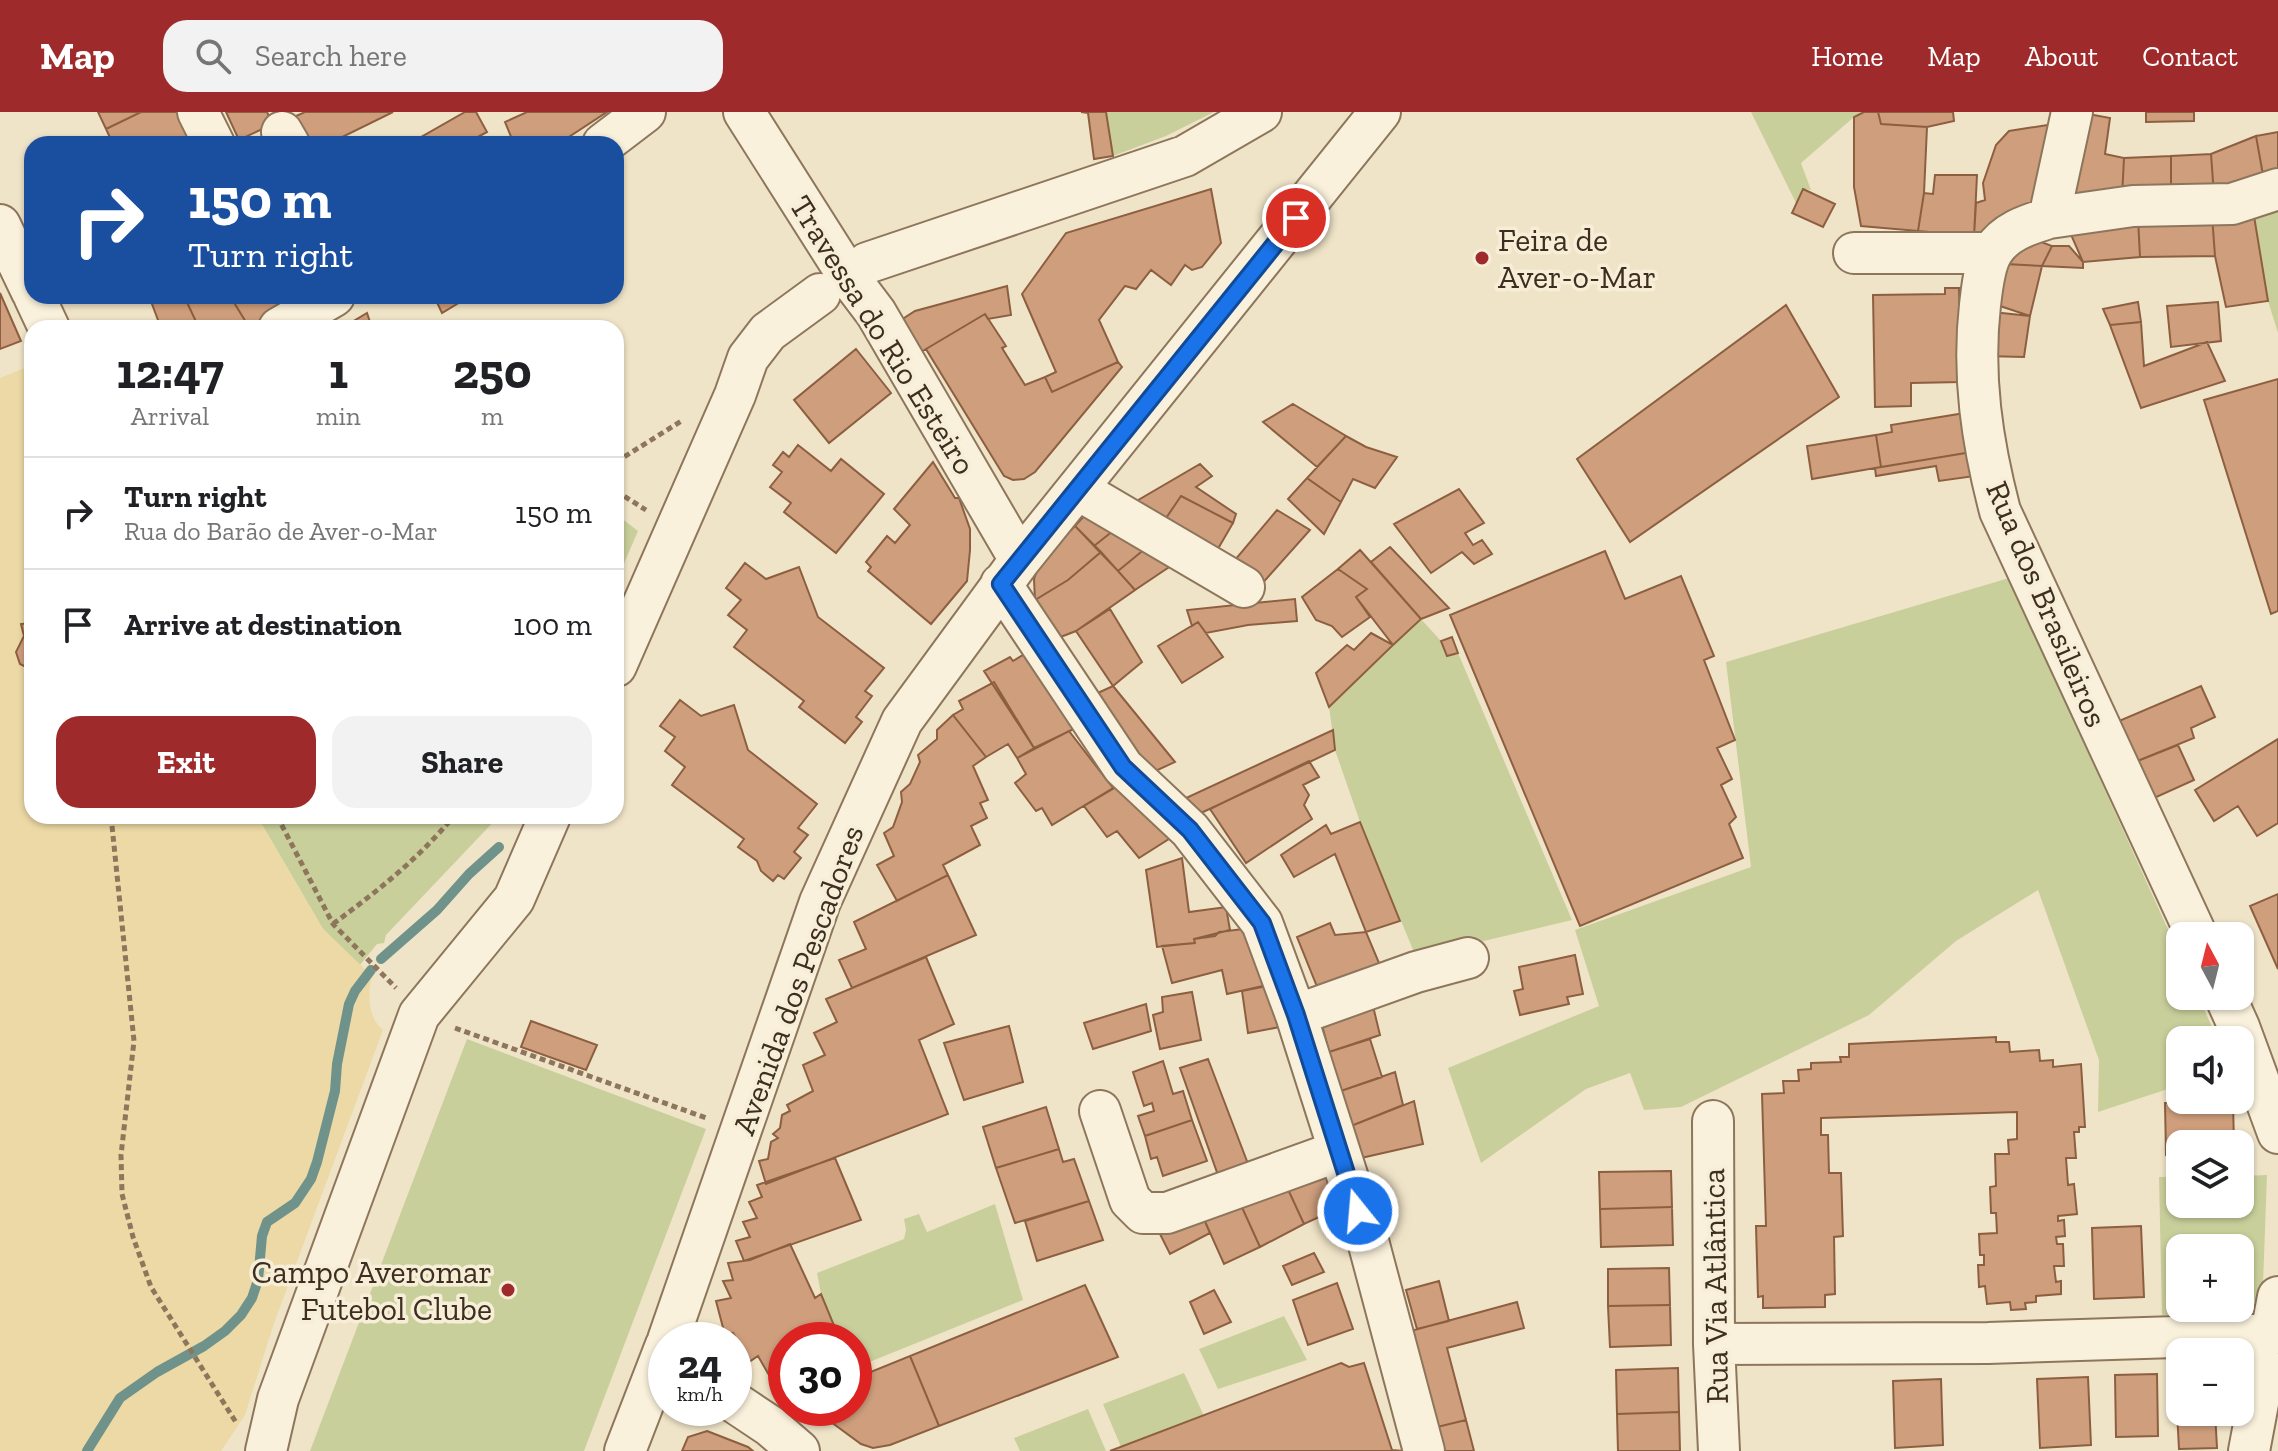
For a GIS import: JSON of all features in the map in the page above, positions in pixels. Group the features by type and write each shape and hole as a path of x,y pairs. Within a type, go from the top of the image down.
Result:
{"street":[{"path":"198,112 210,136"},
{"path":"614,136 645,112"},
{"name":"Travessa do Rio Esteiro","path":"744,112 848,276 876,313 1010,572 1123,767 1190,830 1262,923 1296,1015 1368,1241 1424,1451"},
{"path":"867,263 1185,156 1261,112"},
{"name":"Avenida dos Pescadores","path":"676,1322 820,902 902,721 1010,572 1380,112"},
{"path":"2049,218 2072,112"},
{"path":"1854,253 1991,253 2008,234 2049,218 2133,206 2232,204 2278,189"},
{"path":"0,225 24,275"},
{"name":"Rua dos Brasileiros","path":"1991,253 1982,288 1976,340 1977,397 1985,455 2000,511 2191,922"},
{"path":"624,648 735,395 748,358 768,332 820,294"},
{"path":"293,320 320,304"},
{"path":"1077,489 1244,587"},
{"path":"252,1438 278,1399 419,1015 514,899 547,824"},
{"path":"1296,1015 1416,972 1468,958"},
{"path":"2231,1010 2278,1133"},
{"path":"1100,1111 1130,1200 1143,1213 1167,1213 1339,1151"},
{"name":"Rua Via Atlântica","path":"1713,1121 1714,1344 1719,1451"},
{"path":"1714,1344 1988,1343 2275,1316 2249,1451"},
{"name":"Avenida dos Pescadores","path":"625,1451 648,1395"},
{"path":"752,1414 799,1451"}],"path":[{"path":"624,457 684,420"},
{"path":"112,824 134,1041 121,1155 122,1194 151,1287 252,1438"},
{"path":"281,824 333,924 381,970"},
{"path":"333,924 384,887 425,851 447,824"},
{"path":"419,1015 741,1130"}],"green space":[{"path":"1106,112 1214,112 1166,136 1113,156"},
{"path":"1751,112 1864,112 1854,117 1801,163 1811,190 1803,189 1797,205"},
{"path":"2278,204 2278,333 2268,301 2254,216"},
{"path":"624,520 638,531 624,563"},
{"path":"2009,578 2166,925 2166,1010 2204,1010 2212,1026 2166,1026 2166,1090 2098,1112 2099,1060 2038,890 1956,941 1869,1015 1681,1107 1644,1110 1630,1073 1586,1089 1481,1163 1448,1068 1599,1006 1575,930 1751,867 1726,662"},
{"path":"1421,619 1441,641 1447,656 1458,653 1572,920 1416,957 1360,822 1335,750 1329,707"},
{"path":"262,824 491,824 386,935 384,943 377,944 360,965 323,929"},
{"name":"Campo Averomar Futebol Clube","path":"467,1039 706,1129 584,1451 310,1451"},
{"path":"2254,1175 2267,1175 2263,1284 2254,1302 2254,1234 2166,1234 2166,1315 2162,1315 2159,1177 2166,1177 2166,1218 2254,1218"},
{"path":"995,1204 1023,1300 872,1361 872,1322 833,1322 821,1294 817,1273 904,1239 904,1219 919,1214 927,1232"},
{"path":"1284,1316 1307,1360 1218,1389 1199,1349"},
{"path":"1184,1373 1204,1416 1121,1447 1103,1404"},
{"path":"1088,1409 1106,1451 1020,1451 1014,1438"}],"sand":[{"path":"24,368 24,824 262,824 323,929 372,976 370,1005 374,1019 383,1030 273,1326 245,1415 221,1451 0,1451 0,378"}],"building":[{"path":"98,112 141,112 106,129"},
{"path":"141,112 180,112 191,136 109,136 106,129"},
{"path":"226,112 267,112 273,124 248,136 237,136"},
{"path":"305,112 393,112 344,136 295,136 287,120"},
{"path":"465,112 476,112 487,132 480,136 423,136"},
{"path":"527,112 607,112 570,136 511,136 505,122"},
{"path":"1081,112 1106,112 1113,156 1094,159 1088,113"},
{"path":"1864,112 1878,112 1881,124 1927,127 1924,193 1918,231 1861,226 1854,187 1854,117"},
{"path":"1878,112 1953,112 1954,121 1927,127 1881,124"},
{"path":"2146,112 2194,112 2194,121 2146,122"},
{"path":"2083,113 2110,118 2105,154 2124,158 2122,197 2070,197"},
{"path":"2054,124 2041,186 2022,218 1974,236 1976,203 1985,200 1983,183 1996,145 2009,131"},
{"path":"2278,132 2278,172 2263,175 2256,136"},
{"path":"2256,136 2263,175 2214,195 2211,154"},
{"path":"2211,154 2214,195 2171,194 2171,156"},
{"path":"2171,156 2171,194 2122,197 2124,158"},
{"path":"1935,175 1977,175 1974,236 1918,231 1924,193 1933,194"},
{"path":"1211,189 1221,243 1202,267 1192,270 1185,265 1171,285 1151,270 1136,289 1125,286 1099,320 1118,362 1052,392 1045,377 1056,372 1022,294 1066,233"},
{"path":"1803,189 1835,204 1823,227 1792,213"},
{"path":"2212,215 2215,256 2140,257 2138,218"},
{"path":"2212,215 2254,216 2268,301 2226,307 2215,256"},
{"path":"2138,218 2140,257 2083,262 2069,230"},
{"path":"2028,237 2052,246 2042,266 2006,264"},
{"path":"2052,246 2069,246 2083,262 2083,268 2042,266"},
{"path":"2006,264 2042,266 2030,316 1994,304"},
{"path":"1007,286 1011,315 988,319 985,314 921,352 901,320 915,311"},
{"path":"1945,288 1959,288 1961,382 1911,383 1911,406 1875,407 1873,295 1945,294"},
{"path":"0,293 21,341 0,349"},
{"path":"2138,302 2141,322 2110,325 2103,309"},
{"path":"2218,302 2221,341 2171,347 2167,306"},
{"path":"152,304 188,304 195,320 158,320"},
{"path":"188,304 235,304 245,320 195,320"},
{"path":"235,304 277,304 280,308 260,320 245,320"},
{"path":"438,304 457,304 442,313"},
{"path":"1786,305 1839,397 1630,542 1577,459"},
{"path":"1992,312 2030,316 2024,357 1984,356"},
{"path":"367,313 369,320 355,320"},
{"path":"985,314 1006,346 1002,348 1025,385 1045,377 1052,392 1118,362 1122,367 1035,472 1024,479 1013,480 1004,476 926,349"},
{"path":"2141,322 2144,366 2207,342 2225,381 2141,408 2110,325"},
{"path":"856,349 891,393 829,443 794,400"},
{"path":"2278,379 2278,611 2271,614 2204,400"},
{"path":"1293,404 1346,436 1317,467 1263,422"},
{"path":"1965,413 1972,452 1881,467 1876,435 1892,432 1891,425"},
{"path":"1876,435 1881,467 1812,479 1807,446"},
{"path":"1346,436 1366,447 1397,457 1375,488 1353,479 1341,502 1307,478"},
{"path":"798,445 831,471 841,459 884,494 836,553 784,512 791,503 770,487 782,472 773,465 783,452 789,457"},
{"path":"1972,452 1975,476 1939,481 1936,466 1876,476 1875,468"},
{"path":"933,462 955,498 959,498 970,529 970,550 967,581 931,624 868,571 871,567 866,562 887,536 895,543 910,525 894,509"},
{"path":"1200,464 1212,476 1196,487 1236,514 1233,523 1181,496 1160,527 1128,506"},
{"path":"1307,478 1341,502 1324,534 1288,499"},
{"path":"1459,489 1484,523 1465,533 1473,545 1482,540 1492,554 1474,564 1462,552 1431,573 1394,524"},
{"path":"1181,496 1233,523 1212,559 1160,527"},
{"path":"1095,504 1123,523 1094,546 1075,526"},
{"path":"1277,510 1310,530 1260,586 1229,567"},
{"path":"1123,523 1152,543 1118,571 1094,546"},
{"path":"1075,526 1101,552 1068,580 1035,600 1034,579 1040,562"},
{"path":"1152,543 1181,559 1135,590 1118,571"},
{"path":"1390,547 1449,608 1421,619 1371,562"},
{"path":"1360,550 1421,619 1393,645 1356,597 1367,589 1338,569"},
{"path":"1605,551 1625,599 1681,576 1714,656 1704,660 1735,740 1717,748 1732,779 1721,785 1736,817 1729,824 1743,858 1580,926 1450,615"},
{"path":"1101,552 1135,590 1076,631 1058,638 1035,600 1068,580"},
{"path":"745,563 766,579 799,567 818,617 884,668 865,691 872,696 856,717 862,722 845,743 799,707 804,701 734,647 747,630 728,615 741,600 726,588"},
{"path":"1338,569 1367,589 1356,597 1370,617 1342,637 1332,626 1316,620 1302,597"},
{"path":"1295,599 1297,621 1248,625 1206,633 1198,622 1192,626 1187,610"},
{"path":"1110,609 1142,662 1113,686 1076,631"},
{"path":"1198,622 1223,657 1182,683 1158,646"},
{"path":"1371,633 1393,645 1329,707 1316,673 1347,645 1354,650"},
{"path":"24,636 24,666 20,664 16,652"},
{"path":"1452,637 1458,653 1447,656 1441,641"},
{"path":"1033,649 1078,727 1034,748 984,671 1010,657 1013,661"},
{"path":"994,682 1034,748 1017,758 1008,744 986,757 953,715 963,709 959,701"},
{"path":"1113,686 1175,762 1149,774 1089,697"},
{"path":"2201,686 2215,717 2191,728 2194,738 2135,762 2119,721"},
{"path":"680,700 701,716 734,705 748,750 817,804 798,828 808,835 794,852 801,858 784,879 778,875 773,881 761,871 757,861 738,847 744,839 672,785 685,767 665,751 675,737 660,726"},
{"path":"953,715 986,757 973,766 988,800 980,803 987,818 971,826 980,845 943,865 948,875 897,901 877,865 894,856 884,833 893,827 902,802 901,792 910,784 920,762 918,755 937,739 937,730"},
{"path":"1333,730 1335,750 1201,813 1186,798"},
{"path":"1069,731 1113,788 1052,825 1042,808 1036,811 1015,783 1026,774 1017,758"},
{"path":"2278,739 2278,823 2257,836 2238,806 2214,821 2195,790"},
{"path":"2178,745 2194,780 2152,799 2135,762"},
{"path":"1309,761 1319,777 1303,785 1309,795 1304,805 1312,819 1246,863 1210,809"},
{"path":"1123,783 1172,837 1139,858 1117,831 1107,837 1084,806"},
{"path":"1360,822 1400,921 1366,932 1335,854 1294,877 1281,855 1326,825 1331,834"},
{"path":"1182,858 1189,912 1226,907 1230,930 1194,939 1195,943 1157,947 1146,870"},
{"path":"948,875 976,935 852,988 839,960 866,949 854,922"},
{"path":"2278,894 2278,969 2250,906"},
{"path":"1330,923 1335,935 1366,932 1382,970 1318,989 1297,937"},
{"path":"1251,928 1263,986 1227,994 1222,970 1172,983 1162,946 1195,943 1194,939 1215,936 1219,932"},
{"path":"1575,955 1583,994 1567,997 1569,1004 1520,1015 1514,991 1523,989 1519,967"},
{"path":"926,957 954,1024 919,1040 948,1114 766,1184 759,1161 768,1159 771,1142 778,1138 773,1134 780,1128 782,1115 790,1111 787,1105 813,1091 803,1065 825,1055 814,1033 837,1022 826,999"},
{"path":"1272,985 1280,1027 1248,1033 1242,991"},
{"path":"1192,992 1201,1040 1160,1049 1153,1015 1163,1012 1162,997"},
{"path":"1372,1002 1380,1035 1329,1052 1321,1021"},
{"path":"1146,1004 1151,1031 1093,1049 1084,1023"},
{"path":"531,1021 597,1045 586,1070 521,1047"},
{"path":"1009,1026 1023,1082 964,1100 944,1043"},
{"path":"1996,1037 1996,1042 2009,1042 2010,1052 2039,1050 2040,1061 2053,1060 2053,1067 2081,1064 2085,1127 2079,1127 2079,1132 2074,1132 2076,1158 2066,1158 2068,1185 2074,1184 2077,1214 2058,1216 2058,1221 2064,1220 2065,1236 2056,1237 2057,1244 2063,1244 2064,1266 2054,1266 2056,1282 2061,1281 2061,1294 2036,1296 2036,1302 2025,1303 2026,1309 2011,1310 2010,1302 1987,1304 1985,1286 1979,1287 1978,1265 1984,1265 1984,1255 1980,1255 1979,1234 1997,1233 1996,1213 1991,1213 1990,1187 1996,1186 1995,1154 2009,1154 2008,1140 2017,1139 2017,1112 1821,1118 1821,1135 1828,1135 1829,1173 1841,1173 1843,1236 1834,1237 1835,1294 1825,1295 1825,1307 1763,1308 1763,1296 1758,1297 1756,1226 1766,1226 1762,1094 1784,1093 1783,1081 1799,1081 1798,1070 1811,1069 1811,1063 1841,1062 1840,1057 1849,1057 1849,1044"},
{"path":"1370,1039 1382,1077 1341,1091 1329,1052"},
{"path":"1208,1059 1250,1169 1219,1178 1180,1068"},
{"path":"1163,1061 1173,1094 1183,1091 1192,1120 1145,1136 1138,1116 1154,1111 1152,1103 1144,1106 1133,1072"},
{"path":"1395,1072 1403,1105 1351,1126 1341,1091"},
{"path":"1414,1101 1423,1144 1361,1158 1351,1126"},
{"path":"2165,1103 2166,1114 2233,1114 2234,1130 2166,1130 2166,1155"},
{"path":"1046,1107 1059,1149 996,1168 983,1127"},
{"path":"1192,1120 1207,1161 1163,1176 1157,1157 1151,1159 1145,1136"},
{"path":"1059,1149 1063,1162 1074,1159 1089,1201 1015,1223 996,1168"},
{"path":"835,1158 861,1220 744,1261 736,1241 750,1237 743,1222 757,1218 749,1202 762,1197 757,1185"},
{"path":"1671,1171 1672,1207 1600,1209 1599,1172"},
{"path":"1325,1172 1341,1207 1304,1224 1286,1185"},
{"path":"1286,1185 1304,1224 1260,1247 1240,1203"},
{"path":"1089,1201 1103,1240 1037,1261 1025,1221"},
{"path":"1240,1203 1260,1247 1224,1264 1203,1217"},
{"path":"1672,1207 1673,1245 1601,1247 1600,1209"},
{"path":"1203,1217 1210,1233 1170,1254 1160,1234"},
{"path":"2141,1226 2144,1297 2094,1299 2092,1228"},
{"path":"790,1244 815,1298 821,1294 833,1322 768,1322 768,1373 758,1356 752,1360 752,1322 722,1322 716,1301 731,1298 723,1281 733,1280 728,1263 750,1260"},
{"path":"1314,1253 1324,1272 1292,1285 1283,1266"},
{"path":"1669,1268 1670,1305 1608,1306 1608,1269"},
{"path":"1439,1281 1449,1321 1417,1329 1406,1290"},
{"path":"1337,1283 1353,1329 1308,1345 1293,1300"},
{"path":"1085,1285 1118,1357 939,1426 910,1356"},
{"path":"1214,1290 1231,1322 1204,1334 1190,1302"},
{"path":"1517,1302 1524,1328 1447,1348 1466,1420 1433,1428 1407,1332"},
{"path":"1670,1305 1671,1345 1610,1347 1608,1306"},
{"path":"910,1356 939,1426 890,1445 873,1448 861,1444 836,1426 872,1426 872,1371"},
{"path":"1341,1363 1349,1367 1364,1363 1392,1450 1403,1451 1110,1451"},
{"path":"1678,1368 1679,1412 1617,1414 1616,1370"},
{"path":"2157,1374 2158,1436 2116,1437 2115,1375"},
{"path":"2088,1377 2091,1445 2040,1448 2037,1379"},
{"path":"1941,1379 1943,1445 1895,1448 1893,1381"},
{"path":"1679,1412 1680,1451 1618,1451 1617,1414"},
{"path":"1466,1420 1474,1451 1438,1451 1433,1428"},
{"path":"2178,1426 2216,1426 2217,1448 2179,1449"},
{"path":"707,1431 753,1451 682,1451 688,1437"}],"waterway":[{"path":"381,959 437,910 469,874 499,847"},
{"path":"87,1451 120,1398 225,1331 252,1298 258,1280 262,1236 267,1222 295,1203 311,1179 335,1091 349,1004 371,970"}],"place":[{"name":"Feira de Aver-o-Mar","path":"1482,258"},
{"name":"Campo Averomar Futebol Clube","path":"508,1290"}],"route":[{"path":"1296,218 1001,584 1123,767 1190,830 1262,923 1296,1015 1358,1211"}]}
